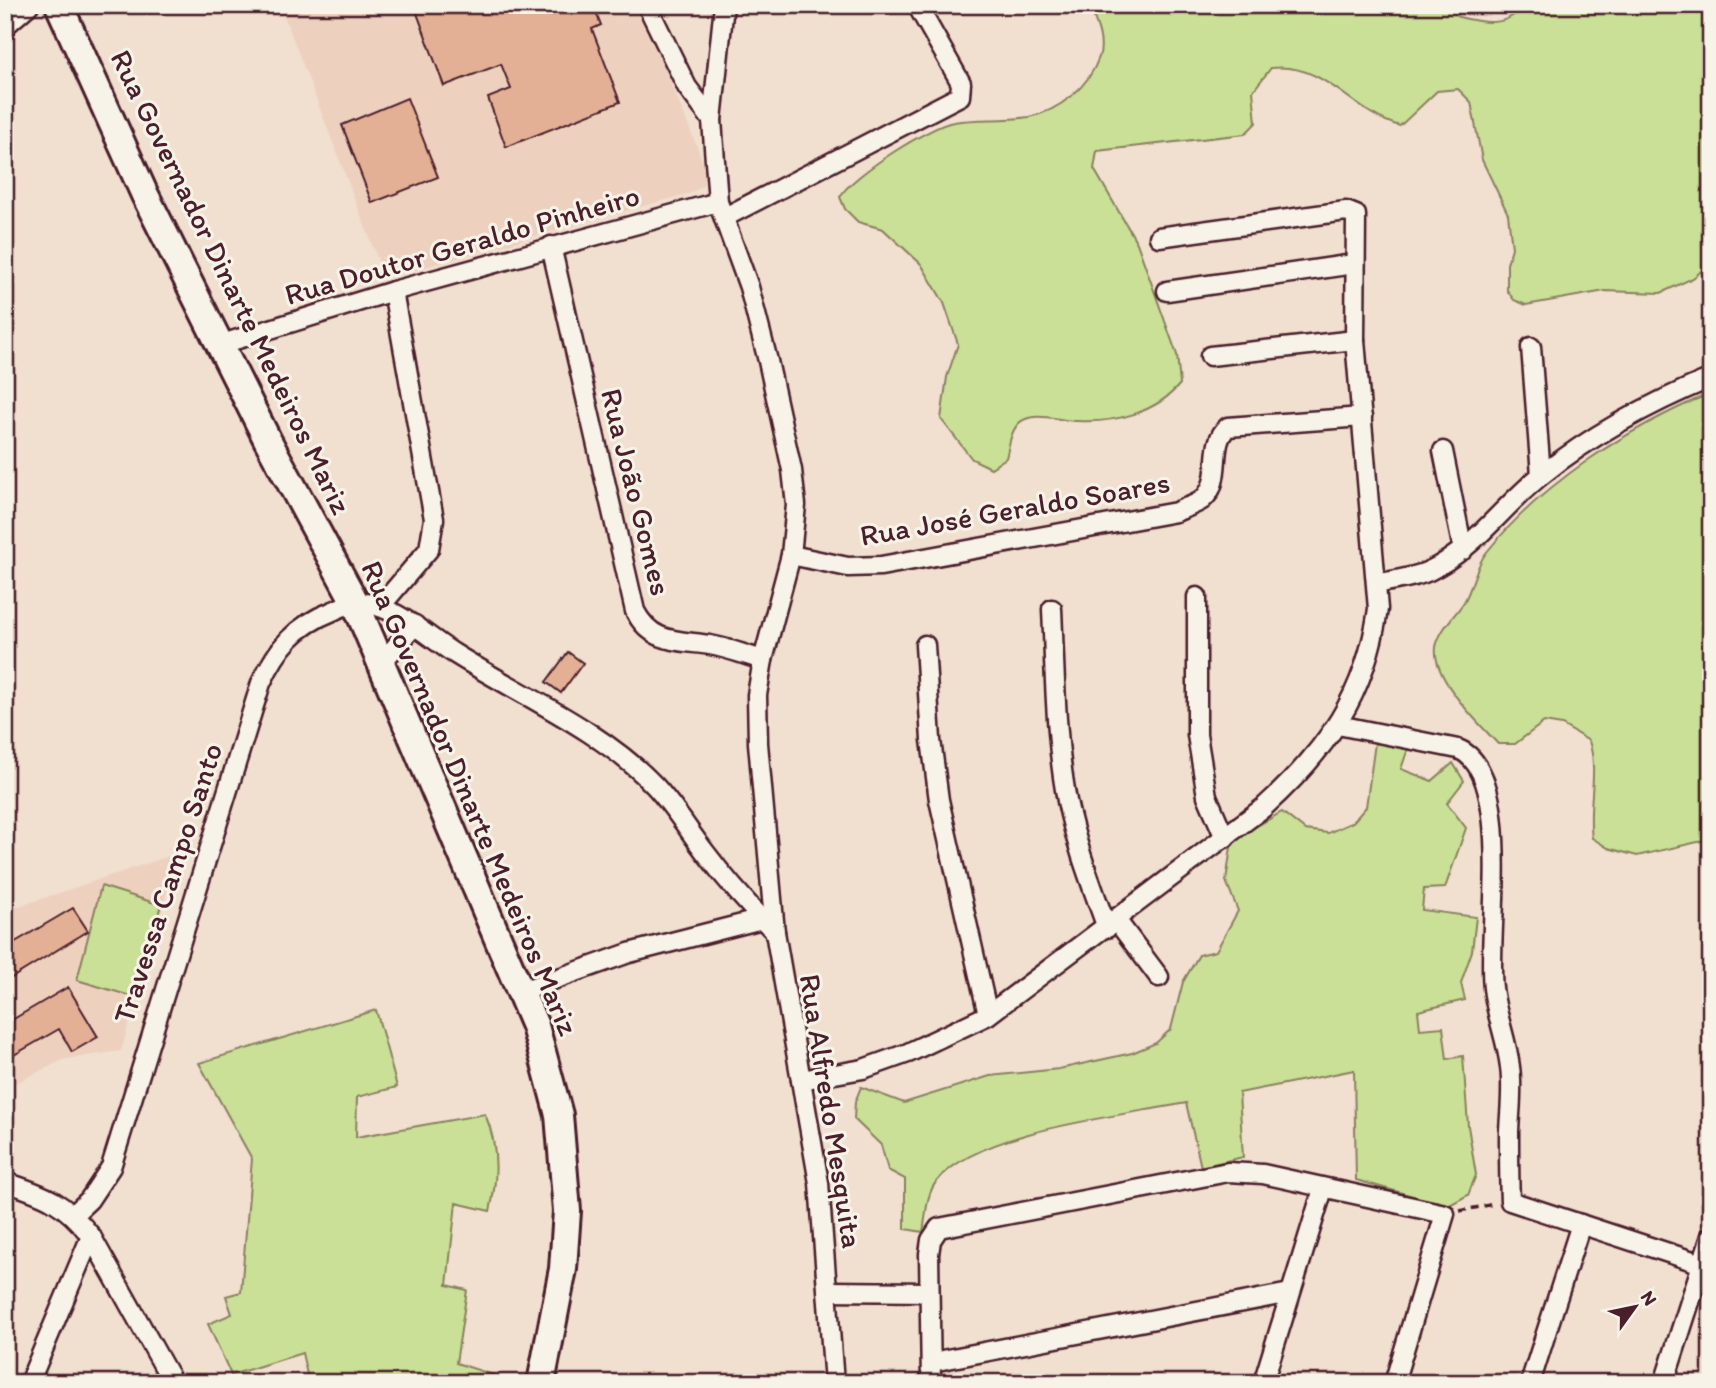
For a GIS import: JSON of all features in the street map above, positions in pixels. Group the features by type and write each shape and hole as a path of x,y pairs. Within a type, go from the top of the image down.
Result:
{"main road":[{"name":"Rua Governador Dinarte Medeiros Mariz","path":"59,5 144,193 222,344 268,441 368,605 383,660 522,991 547,1063 559,1115 566,1199 564,1269 541,1383"}],"street":[{"path":"5,26 29,5"},
{"path":"647,5 687,87 712,120"},
{"name":"Rua Alfredo Mesquita","path":"724,5 712,120 721,210 749,287 792,470 796,505 791,555 763,660 757,695 758,743 768,925 801,1080 819,1183 834,1383"},
{"name":"Rua Doutor Geraldo Pinheiro","path":"222,344 551,246 721,210 960,96 961,83 917,5"},
{"path":"801,1080 863,1069 908,1054 988,1015 1225,838 1296,779 1338,725 1356,691 1373,643 1377,584 1355,340 1356,215 1346,211 1159,237"},
{"name":"Rua João Gomes","path":"551,246 635,611 650,631 665,640 707,645 763,660"},
{"path":"1167,291 1354,264"},
{"path":"393,291 435,519 429,549 368,605 415,625 453,653 589,734 636,769 674,808 705,853 768,925 629,953 522,991"},
{"path":"1210,356 1355,340"},
{"path":"1531,347 1541,475"},
{"path":"1377,584 1428,572 1463,550 1541,475 1628,417 1711,378"},
{"name":"Rua José Geraldo Soares","path":"791,555 848,567 881,566 1176,512 1202,500 1210,491 1219,438 1228,426 1362,417"},
{"path":"1443,450 1463,550"},
{"path":"1197,597 1197,735 1207,796 1225,838"},
{"name":"Travessa Campo Santo","path":"74,1214 89,1200 111,1167 200,872 261,683 273,657 300,627 368,605"},
{"path":"1052,608 1055,685 1067,799 1079,852 1112,924 1159,977"},
{"path":"383,660 415,625"},
{"path":"925,645 931,740 939,800 988,1015"},
{"path":"1338,725 1458,749 1471,755 1481,771 1493,827 1496,885 1491,930 1493,988 1510,1067 1510,1201 1702,1264"},
{"path":"931,1383 931,1240 941,1227 1228,1172 1263,1174 1444,1214 1394,1383"},
{"path":"5,1182 48,1197 74,1214 91,1236 173,1383"},
{"path":"1263,1383 1323,1189"},
{"path":"1530,1383 1581,1224"},
{"path":"29,1383 91,1236"},
{"path":"1664,1383 1711,1236"},
{"path":"828,1291 929,1292"},
{"path":"932,1362 1290,1293"}],"path":[{"path":"1444,1214 1510,1201"}],"shaded area":[{"path":"280,5 639,5 700,154 705,172 704,185 691,193 385,278"},
{"path":"178,853 121,1051 65,1059 5,1088 5,911"}],"green space":[{"path":"1089,5 1450,5 1459,17 1494,22 1510,17 1524,5 1711,5 1711,263 1693,278 1661,293 1605,291 1526,305 1514,300 1507,290 1507,264 1512,248 1508,214 1482,160 1471,102 1458,89 1437,91 1400,126 1367,111 1324,80 1291,68 1271,68 1253,91 1256,123 1245,134 1097,151 1094,169 1137,243 1177,355 1180,384 1147,409 1120,418 1091,421 1039,417 1025,419 1014,431 1006,458 991,468 972,459 941,419 947,377 958,344 944,303 921,264 883,229 858,222 845,209 840,197 875,165 943,125 963,121 1029,117 1051,109 1072,96 1088,78 1101,51 1098,31"},
{"path":"1711,393 1711,732 1708,744 1711,748 1711,839 1637,856 1608,848 1592,838 1593,765 1589,741 1562,725 1544,722 1515,744 1498,744 1458,700 1449,686 1441,673 1436,647 1444,629 1467,596 1486,553 1534,503 1560,480 1618,440"},
{"path":"1375,743 1409,746 1401,769 1432,781 1453,763 1464,781 1447,803 1466,828 1445,888 1424,889 1422,910 1476,917 1472,951 1461,983 1465,1000 1418,1011 1420,1029 1443,1027 1447,1059 1463,1056 1468,1126 1476,1175 1468,1195 1448,1206 1356,1180 1354,1070 1239,1093 1243,1157 1201,1167 1186,1103 1090,1120 1017,1137 984,1149 957,1164 933,1186 923,1232 905,1229 905,1179 888,1170 881,1145 854,1119 855,1102 861,1087 904,1103 990,1076 1059,1069 1132,1053 1156,1043 1171,1029 1183,982 1199,955 1216,951 1238,911 1226,881 1232,840 1282,812 1305,830 1328,833 1353,822 1366,807"},
{"path":"101,886 161,905 134,997 77,980"},
{"path":"376,1010 397,1087 357,1097 356,1137 485,1114 490,1126 496,1162 490,1211 456,1203 447,1285 467,1290 456,1363 519,1383 309,1383 302,1353 231,1375 208,1324 232,1314 226,1296 241,1292 252,1159 199,1063"}],"building":[{"path":"414,5 593,5 601,25 592,29 620,102 506,147 488,98 511,89 501,64 444,86"},
{"path":"407,98 438,177 372,203 342,125"},
{"path":"568,652 583,663 561,693 546,682"},
{"path":"73,908 88,931 5,982 5,948"},
{"path":"68,987 98,1037 72,1052 59,1029 5,1060 5,1024"}]}
